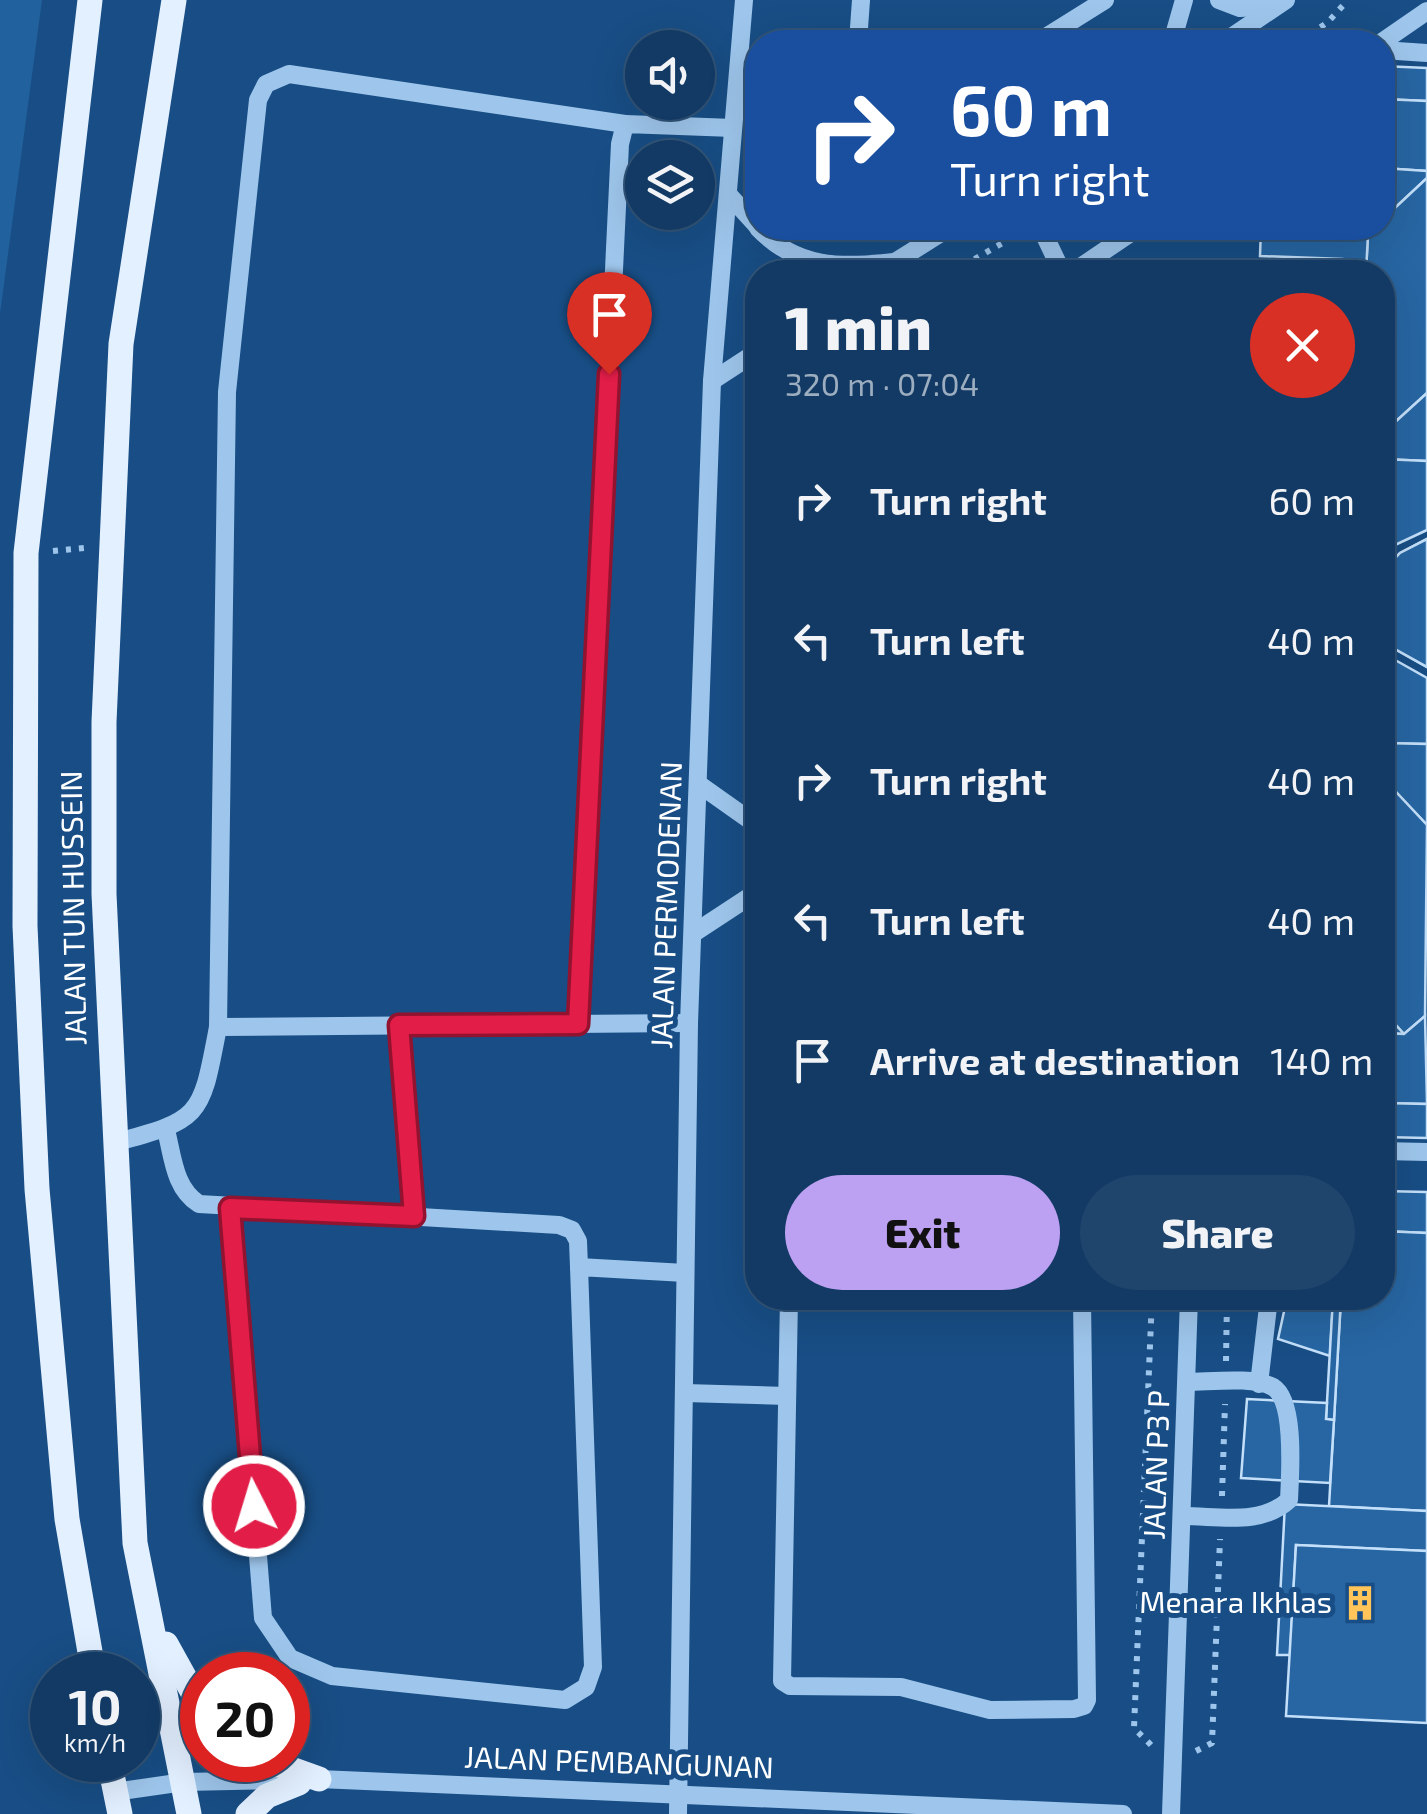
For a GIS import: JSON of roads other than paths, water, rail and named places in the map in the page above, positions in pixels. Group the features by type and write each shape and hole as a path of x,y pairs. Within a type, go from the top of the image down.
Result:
{"main road":[{"name":"JALAN TUN HUSSEIN","path":"90,0 26,553 25,926 37,1189 67,1519 90,1652"},
{"name":"JALAN TUN HUSSEIN","path":"174,0 122,344 104,722 104,894 112,1143 135,1543 180,1762"},
{"path":"135,1543 170,1658 180,1674"},
{"name":"JALAN TUN HUSSEIN","path":"184,1782 189,1814"},
{"path":"248,1814 267,1796 306,1782"}],"street":[{"name":"JALAN PERMODENAN","path":"678,1814 689,1023 712,381 744,0"},
{"path":"859,30 861,0"},
{"path":"1057,30 1105,0"},
{"path":"1175,30 1184,0"},
{"path":"1219,0 1240,8 1282,2"},
{"path":"1241,30 1282,2"},
{"path":"1395,33 1427,11"},
{"path":"1395,51 1427,53"},
{"path":"112,1143 166,1130 189,1117 204,1096 218,1027 227,392 258,100 266,84 289,74 625,124 733,128"},
{"path":"578,1024 620,144 625,124"},
{"path":"728,194 745,213"},
{"path":"770,240 806,260"},
{"path":"897,260 930,240"},
{"path":"1091,260 1121,240"},
{"path":"712,381 745,359"},
{"path":"700,785 745,817"},
{"path":"694,932 745,899"},
{"path":"218,1027 689,1023"},
{"path":"399,1025 414,1216"},
{"path":"166,1130 186,1195 199,1204 559,1225 572,1230 578,1242 593,1668 586,1687 566,1700 332,1676 290,1658 263,1618 230,1208"},
{"path":"1395,1151 1427,1152"},
{"path":"578,1267 685,1273"},
{"path":"789,1310 782,1682 790,1686 901,1687 990,1710 1084,1706 1082,1310"},
{"name":"JALAN P3 P","path":"1171,1814 1190,1310"},
{"path":"1259,1384 1268,1310"},
{"path":"1183,1516 1262,1517 1289,1500 1286,1408 1282,1394 1270,1385 1187,1382"},
{"path":"685,1393 787,1396"},
{"name":"JALAN PEMBANGUNAN","path":"310,1781 678,1792 1123,1814"},
{"name":"JALAN PEMBANGUNAN","path":"117,1803 184,1782"}],"place":[{"name":"Menara Ikhlas","path":"1360,1603"}]}
